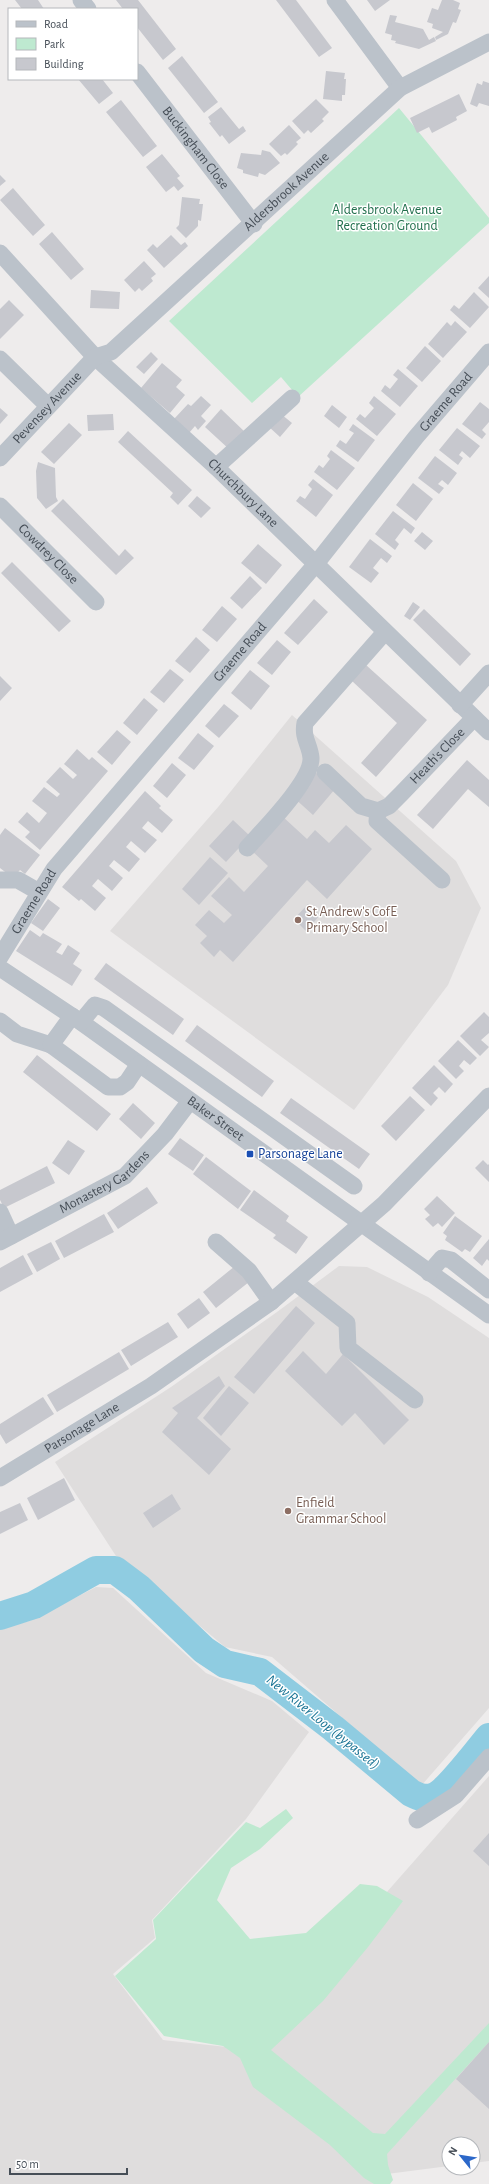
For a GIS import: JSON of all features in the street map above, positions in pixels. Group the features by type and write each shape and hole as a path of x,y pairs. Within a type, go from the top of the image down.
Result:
{"street":[{"path":"81,0 87,8"},
{"path":"335,0 400,88"},
{"name":"Aldersbrook Avenue","path":"95,357 111,352 254,224 400,88 489,42"},
{"name":"Buckingham Close","path":"138,73 254,224"},
{"name":"Churchbury Lane","path":"0,253 95,357 216,467 315,565 489,732"},
{"name":"Graeme Road","path":"0,957 54,869 315,565 416,437 489,352"},
{"name":"Pevensey Avenue","path":"0,458 95,357"},
{"path":"0,359 48,406"},
{"path":"216,467 292,398"},
{"name":"Cowdrey Close","path":"0,506 96,602"},
{"path":"247,848 300,786 309,771 311,758 303,733 305,723 385,632"},
{"path":"460,705 489,673"},
{"name":"Heath's Close","path":"378,811 389,806 474,718"},
{"path":"325,772 360,806 378,811 377,821 442,880"},
{"path":"0,880 18,880 39,892"},
{"name":"Baker Street","path":"0,968 76,1019 489,1315"},
{"path":"51,1045 76,1019 95,1005 104,1008 354,1186"},
{"path":"0,1021 17,1034 51,1045 108,1086 115,1088 120,1087 127,1082 139,1064"},
{"name":"Parsonage Lane","path":"0,1478 151,1386 271,1302 384,1204 489,1096"},
{"name":"Monastery Gardens","path":"6,1238 125,1176 165,1134 190,1101"},
{"path":"265,1154 280,1133"},
{"path":"0,1212 6,1238"},
{"path":"216,1242 249,1271 271,1302"},
{"path":"430,1273 442,1258 451,1260 489,1290"},
{"path":"295,1282 347,1323 348,1348 415,1400"},
{"path":"417,1820 456,1795 489,1757"}],"shaded area":[{"name":"St Andrew's CofE Primary School","path":"292,715 456,861 481,908 448,985 354,1110 110,931 219,806"},
{"name":"Enfield Grammar School","path":"339,1266 367,1267 428,1297 489,1338 489,1708 421,1786 272,1657 225,1647 116,1556 55,1462 171,1387"},
{"path":"96,1587 113,1588 206,1673 272,1701 309,1732 246,1819 152,1920 155,1938 113,1974 163,2040 227,2047 342,1943 489,1776 489,2161 481,2162 481,2136 441,2136 441,2167 387,2174 382,2184 0,2184 0,1628 30,1621"}],"green space":[{"name":"Aldersbrook Avenue Recreation Ground","path":"399,108 489,218 489,223 298,397 281,377 252,403 169,321"},
{"path":"286,1809 293,1818 260,1849 231,1868 217,1900 250,1939 306,1933 360,1884 377,1886 403,1901 368,1947 323,2001 271,2050 373,2133 385,2134 489,2023 489,2042 387,2154 388,2165 393,2180 390,2184 374,2184 364,2178 330,2145 253,2087 240,2058 223,2046 164,2036 115,1976 156,1939 153,1920 246,1822 260,1828"}],"building":[{"path":"15,0 38,0 43,8 21,8"},
{"path":"116,0 138,0 176,49 163,60 138,28 138,8 122,8"},
{"path":"276,0 296,0 332,48 319,57"},
{"path":"367,0 390,0 375,11"},
{"path":"442,0 453,0 460,3 458,9 461,10 456,23 453,22 448,34 436,40 435,37 443,32 432,28 433,24 427,22 432,8 438,10"},
{"path":"390,15 397,16 395,22 423,29 429,40 434,37 436,41 419,49 395,43 396,41 391,40 392,35 385,33"},
{"path":"182,56 218,102 204,113 168,68"},
{"path":"326,71 345,73 345,95 342,95 342,101 323,99"},
{"path":"79,80 103,80 113,93 99,104"},
{"path":"483,81 489,83 489,106 479,103 477,107 470,104 477,83 482,85"},
{"path":"459,94 467,111 456,117 457,120 432,133 429,127 417,133 410,118"},
{"path":"316,99 329,112 322,119 324,121 311,133 308,130 304,134 292,121"},
{"path":"121,100 157,146 143,157 106,112"},
{"path":"221,107 239,129 243,126 246,131 229,144 222,135 220,137 209,123 211,122 208,117"},
{"path":"289,125 301,138 296,142 298,144 287,155 285,153 281,156 269,144"},
{"path":"262,150 270,152 280,163 265,175 259,173 258,177 243,173 243,170 237,168 241,153 261,155"},
{"path":"162,154 180,176 177,178 184,186 178,191 174,186 166,192 146,167"},
{"path":"0,175 6,181 0,186"},
{"path":"13,188 45,225 33,236 0,200"},
{"path":"182,197 200,199 199,204 203,204 201,221 198,220 198,226 186,238 176,228 179,225"},
{"path":"52,232 84,269 71,280 39,244"},
{"path":"171,235 181,245 185,242 188,246 164,268 147,250 153,244 157,248"},
{"path":"144,261 156,274 151,278 153,281 142,291 139,288 135,292 124,280"},
{"path":"489,276 489,298 478,288"},
{"path":"91,290 120,292 119,309 90,308"},
{"path":"474,292 489,307 470,328 450,310 454,305 459,309"},
{"path":"9,300 24,315 0,339 0,309"},
{"path":"455,321 467,332 443,358 428,344 447,322 451,326"},
{"path":"425,346 441,361 422,382 406,368"},
{"path":"151,352 158,359 144,374 136,367"},
{"path":"162,363 182,380 176,387 185,395 170,413 141,388"},
{"path":"398,369 418,386 400,407 381,391 385,385 390,389 398,379 393,375"},
{"path":"201,396 211,405 201,416 206,421 198,430 195,426 189,433 174,419 188,404 191,406"},
{"path":"374,396 396,414 377,436 356,419 360,414 365,418 374,408 369,403"},
{"path":"480,402 489,409 489,422 482,430 486,434 482,439 462,424"},
{"path":"332,405 347,417 339,428 324,416"},
{"path":"0,408 8,415 0,424"},
{"path":"221,409 246,433 230,450 205,427"},
{"path":"113,414 114,430 88,431 87,415"},
{"path":"281,414 292,423 280,437 268,426"},
{"path":"69,423 82,435 54,464 41,452"},
{"path":"353,424 375,440 358,462 336,446 340,440 346,444 354,433 349,430"},
{"path":"457,428 480,446 470,458 462,451 459,455 463,458 458,465 439,450"},
{"path":"128,431 192,490 178,505 170,497 173,493 118,442"},
{"path":"331,450 355,468 337,490 314,472 319,465 323,468 330,459 327,456"},
{"path":"435,456 457,473 448,485 442,480 438,484 444,488 439,494 418,478"},
{"path":"38,462 55,468 56,497 58,501 46,509 37,498 36,471"},
{"path":"313,479 333,495 316,517 296,501 300,496 305,499 312,489 308,485"},
{"path":"413,483 433,499 416,521 396,505"},
{"path":"197,496 211,508 201,518 188,506"},
{"path":"63,499 119,556 125,549 134,558 116,575 51,511"},
{"path":"393,511 415,528 411,534 404,528 395,540 399,544 395,550 375,534"},
{"path":"422,532 433,541 425,550 414,541"},
{"path":"370,539 392,556 387,563 381,558 373,568 379,573 371,583 349,567"},
{"path":"258,544 282,565 266,584 241,563"},
{"path":"12,562 71,621 59,632 1,573"},
{"path":"250,576 262,588 242,609 230,598"},
{"path":"314,599 328,612 298,645 284,633"},
{"path":"413,602 420,607 410,620 404,616"},
{"path":"222,606 237,619 217,642 202,630"},
{"path":"424,609 471,654 460,666 413,620"},
{"path":"196,637 210,650 190,673 175,661"},
{"path":"277,640 291,652 272,675 257,663"},
{"path":"366,665 427,720 376,777 361,763 397,723 352,681"},
{"path":"170,669 184,680 164,703 150,692"},
{"path":"250,670 270,686 251,710 231,693"},
{"path":"0,676 12,688 0,701"},
{"path":"144,698 158,710 137,735 123,723"},
{"path":"224,704 239,716 219,738 205,726"},
{"path":"117,730 131,742 112,765 97,752"},
{"path":"198,733 214,746 194,770 178,758"},
{"path":"77,749 89,760 92,757 108,771 40,850 25,837 30,832 18,822 27,812 39,823 47,813 32,801 44,787 57,797 60,794 46,782 60,767 73,779 77,775 64,764"},
{"path":"467,760 489,780 489,807 468,789 433,829 417,815"},
{"path":"172,763 186,775 167,798 153,786"},
{"path":"314,771 335,789 313,815 292,796"},
{"path":"145,791 161,806 159,808 173,820 162,833 148,821 142,828 157,840 145,853 131,841 126,847 140,859 129,872 114,860 109,866 123,878 112,891 98,879 92,886 106,898 95,911 81,899 79,901 62,887"},
{"path":"282,816 307,839 315,830 329,843 346,825 372,849 327,899 307,880 233,962 220,950 214,957 200,943 207,936 195,925 209,910 224,923 232,915 211,896 229,877 244,892 268,866 251,850"},
{"path":"233,820 250,836 226,862 209,846"},
{"path":"5,828 40,855 25,874 20,870 13,878 0,868 0,835"},
{"path":"210,857 228,873 199,905 182,889"},
{"path":"48,899 60,908 43,931 31,923"},
{"path":"308,904 320,915 306,931 294,919"},
{"path":"30,930 40,937 43,933 62,944 56,952 62,955 68,945 80,953 73,964 82,970 72,986 16,951"},
{"path":"106,963 184,1019 173,1035 94,979"},
{"path":"484,1012 489,1017 489,1033 481,1040 489,1047 480,1056 460,1036"},
{"path":"197,1025 274,1081 262,1097 185,1041"},
{"path":"458,1040 477,1058 470,1065 464,1060 459,1066 464,1071 456,1079 438,1061"},
{"path":"37,1055 111,1114 97,1131 23,1072"},
{"path":"434,1065 453,1084 445,1093 439,1087 433,1093 438,1098 431,1106 412,1088"},
{"path":"410,1096 425,1110 396,1141 381,1126"},
{"path":"291,1098 370,1154 359,1169 280,1113"},
{"path":"133,1103 155,1123 141,1139 119,1119"},
{"path":"180,1138 204,1155 193,1171 168,1154"},
{"path":"68,1140 85,1151 69,1175 52,1163"},
{"path":"206,1157 251,1191 238,1209 193,1174"},
{"path":"483,1160 488,1165 489,1164 489,1182 475,1168"},
{"path":"47,1166 55,1183 4,1208 0,1200 0,1190"},
{"path":"147,1187 158,1203 118,1229 107,1213"},
{"path":"254,1190 289,1216 286,1221 308,1237 296,1254 273,1238 276,1235 240,1210"},
{"path":"437,1196 455,1213 442,1227 438,1223 433,1227 425,1219 430,1215 424,1209"},
{"path":"104,1214 114,1232 64,1258 55,1241"},
{"path":"455,1216 482,1236 470,1252 465,1249 462,1252 445,1240 447,1236 443,1233"},
{"path":"489,1239 489,1261 487,1259 482,1266 473,1258"},
{"path":"51,1242 60,1259 37,1272 27,1254"},
{"path":"23,1255 33,1274 0,1292 0,1268"},
{"path":"235,1266 249,1282 216,1308 203,1292"},
{"path":"199,1298 210,1313 188,1329 177,1314"},
{"path":"296,1306 315,1323 254,1394 234,1377"},
{"path":"168,1322 178,1337 131,1366 121,1350"},
{"path":"303,1351 326,1374 343,1354 409,1420 384,1445 355,1413 342,1426 285,1371"},
{"path":"119,1352 129,1369 57,1412 47,1395"},
{"path":"219,1376 225,1386 197,1418 231,1449 209,1475 162,1432 178,1413 172,1408"},
{"path":"229,1386 249,1403 221,1436 203,1418"},
{"path":"43,1397 54,1414 6,1444 0,1434 0,1424"},
{"path":"64,1478 75,1500 38,1520 27,1498"},
{"path":"172,1494 181,1509 153,1528 143,1513"},
{"path":"20,1503 28,1520 0,1534 0,1512"},
{"path":"489,1833 489,1866 473,1851"},
{"path":"489,2042 489,2109 456,2079"}],"waterway":[{"name":"New River Loop (bypassed)","path":"0,1616 34,1605 96,1570 115,1570 139,1588 204,1650 225,1664 260,1672 333,1728 411,1793 423,1798 429,1798 441,1792 471,1760 489,1737"}],"place":[{"name":"St Andrew's CofE Primary School","path":"298,920"},
{"name":"Parsonage Lane","path":"250,1154"},
{"name":"Enfield Grammar School","path":"288,1511"}]}
